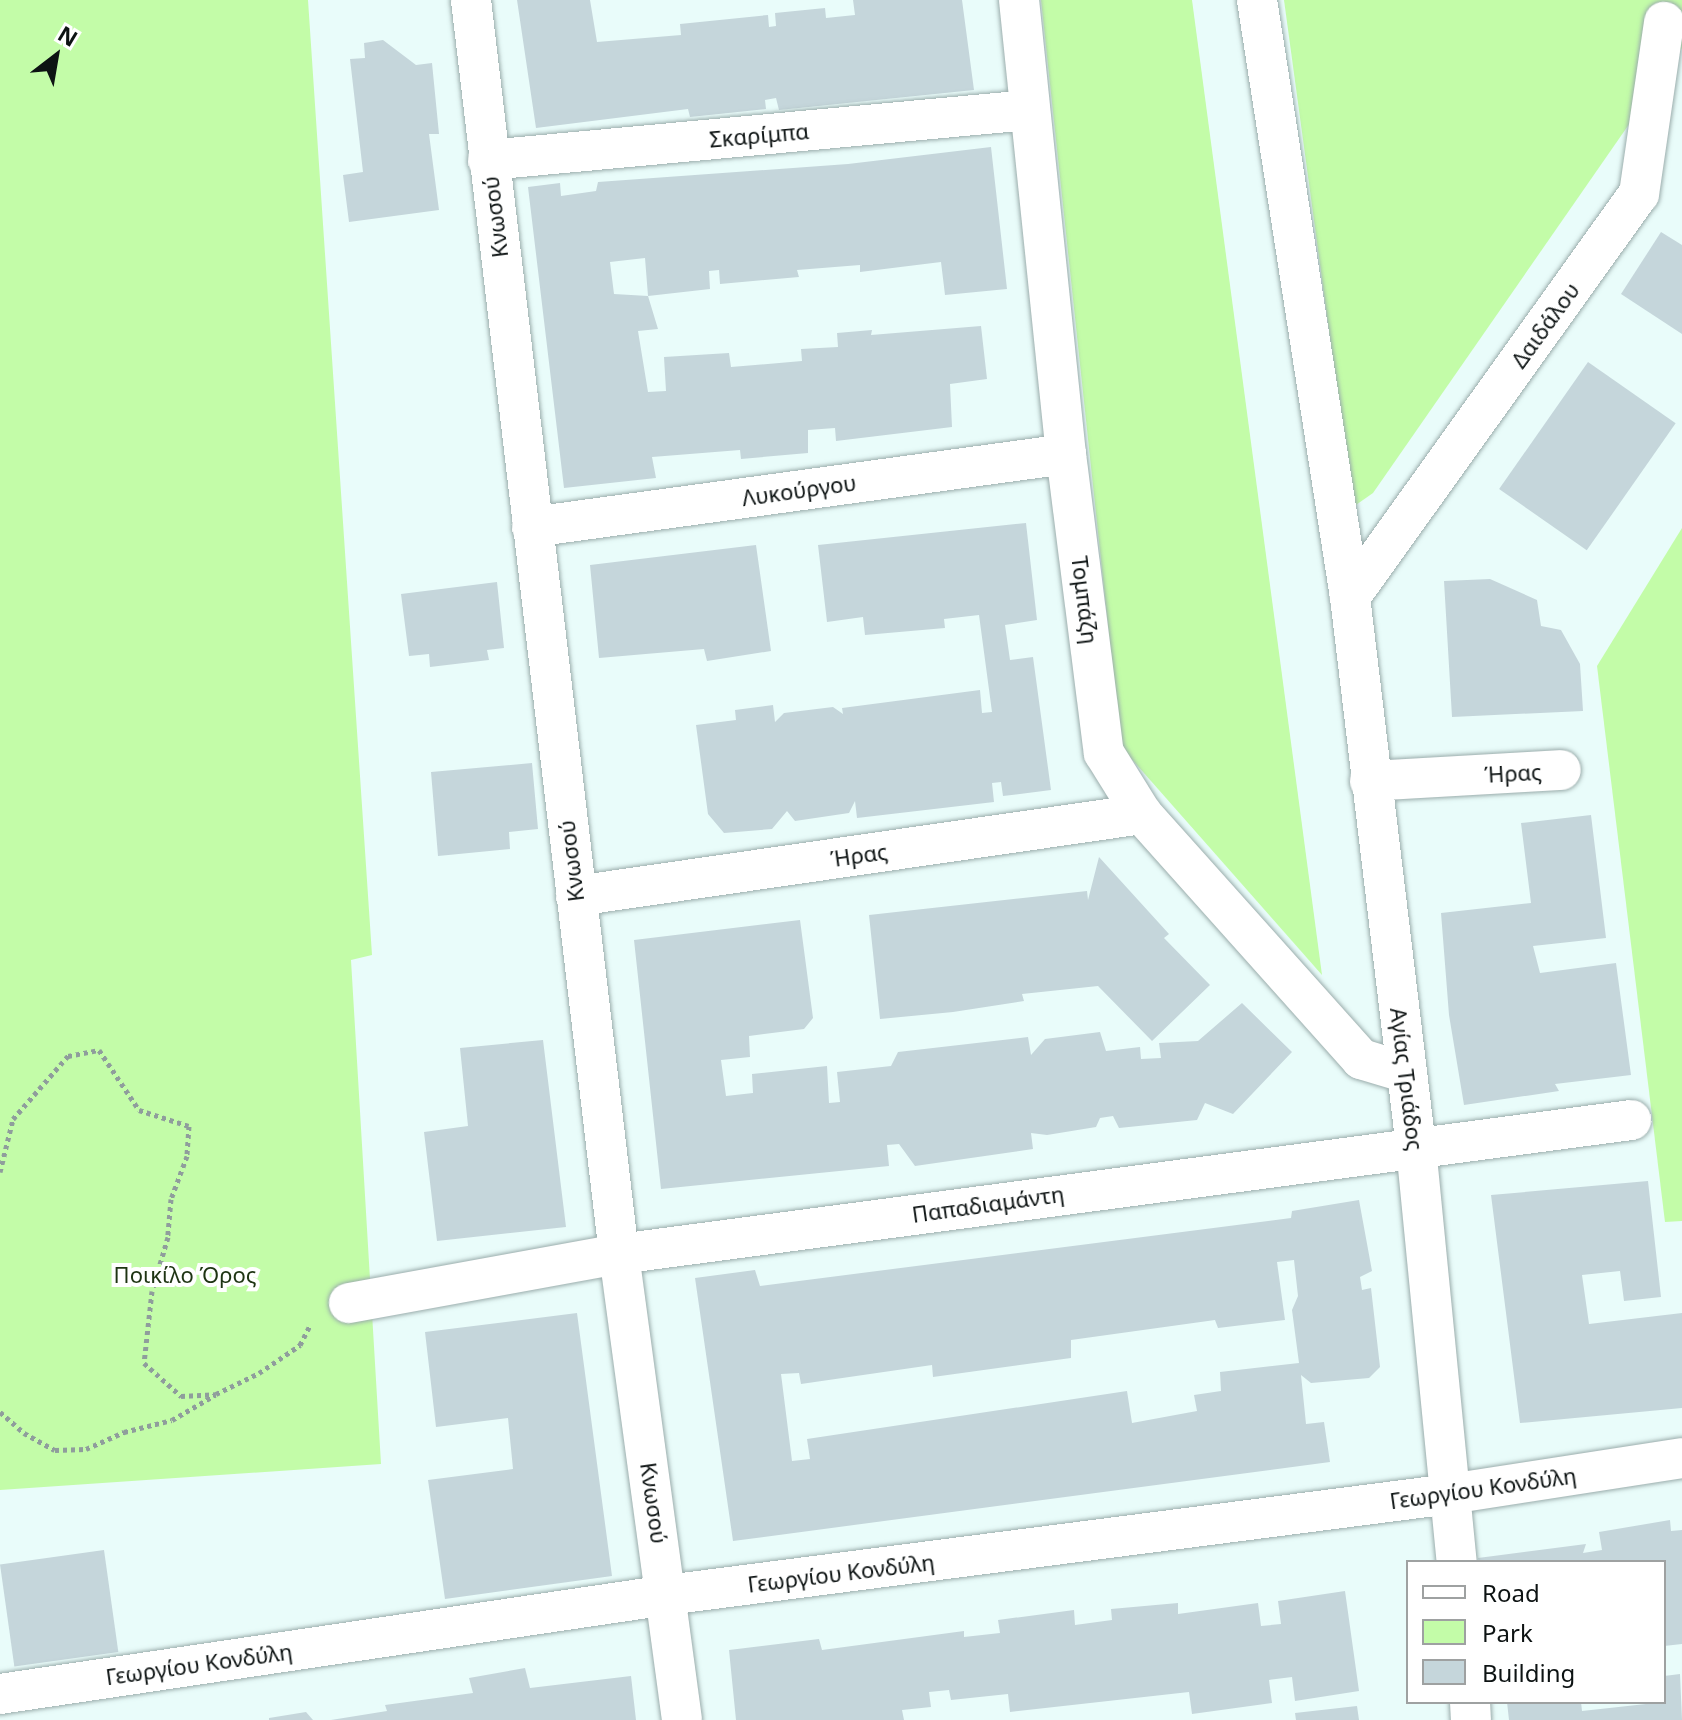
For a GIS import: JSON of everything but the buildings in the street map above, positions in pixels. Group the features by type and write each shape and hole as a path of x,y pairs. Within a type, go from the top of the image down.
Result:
{"street":[{"name":"Κνωσού","path":"471,0 619,1254 682,1720"},
{"name":"Τομπάζη","path":"1019,0 1066,454 1104,753 1142,814 1361,1059 1407,1073"},
{"name":"Αγίας Τριάδος","path":"1257,0 1350,597 1416,1147 1457,1560"},
{"name":"Δαιδάλου","path":"1350,597 1639,194 1664,22"},
{"name":"Σκαρίμπα","path":"488,160 1029,110"},
{"name":"Λυκούργου","path":"532,527 1066,454"},
{"name":"Ήρας","path":"1370,781 1561,770"},
{"name":"Ήρας","path":"576,896 1142,814"},
{"name":"Παπαδιαμάντη","path":"349,1303 619,1254 1631,1120"},
{"name":"Γεωργίου Κονδύλη","path":"0,1694 667,1595 1450,1494 1682,1458"}],"path":[{"path":"0,1172 13,1119 68,1056 99,1050 139,1110 189,1126 187,1156 171,1199 168,1237 152,1291 144,1363 181,1396 216,1394"},
{"path":"0,1412 24,1433 55,1450 86,1449 124,1432 172,1420 259,1373 300,1345 315,1314 349,1303"}],"green space":[{"name":"Ποικίλο Όρος","path":"0,0 308,0 372,955 351,960 381,1464 0,1490"},
{"path":"1041,0 1192,0 1322,975 1121,747"},
{"path":"1284,0 1682,0 1682,48 1373,493 1353,507"},
{"path":"1682,528 1682,1221 1665,1222 1597,666"}]}
